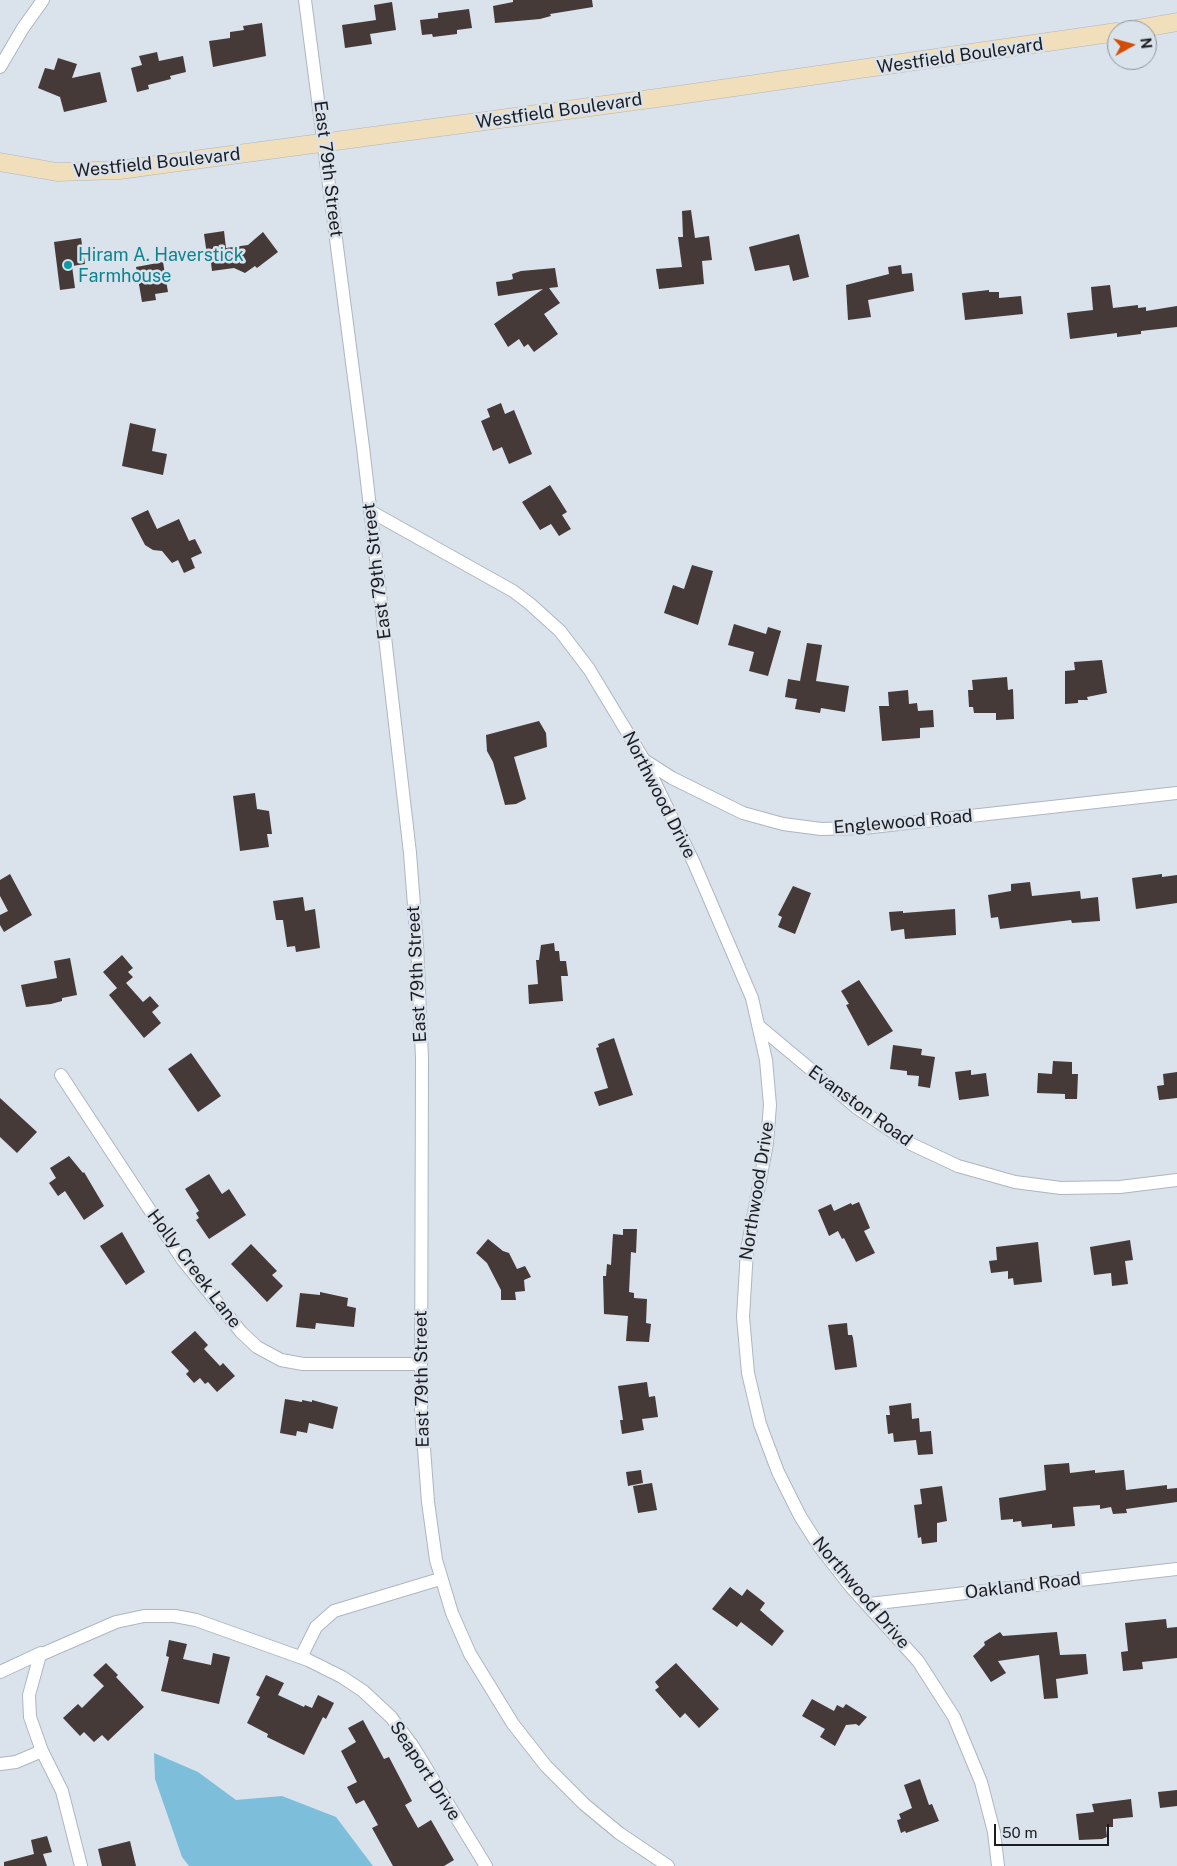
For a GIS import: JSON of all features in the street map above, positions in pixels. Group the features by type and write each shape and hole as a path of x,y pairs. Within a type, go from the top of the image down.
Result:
{"street":[{"path":"0,66 23,28 44,0"},
{"name":"East 79th Street","path":"305,0 325,143 410,853 417,945 422,1093 419,1364 427,1494 432,1540 440,1579 455,1621 479,1670 502,1709 534,1752 571,1792 604,1821 668,1866"},
{"path":"1157,25 1177,22"},
{"name":"Westfield Boulevard","path":"0,162 57,172 93,172 325,143 1107,33"},
{"name":"Northwood Drive","path":"370,511 415,538 497,581 529,602 560,631 589,669 644,760 731,946 752,998 760,1027 765,1049 770,1105 766,1154 745,1264 743,1331 751,1389 768,1448 797,1510 826,1557 929,1675 954,1717 981,1782 993,1826 998,1866"},
{"name":"Englewood Road","path":"644,760 672,778 743,813 783,824 820,829 863,828 1177,793"},
{"name":"Evanston Road","path":"760,1027 857,1108 910,1144 958,1166 1015,1182 1061,1188 1120,1187 1177,1180"},
{"name":"Holly Creek Lane","path":"61,1075 182,1259 241,1332 257,1347 281,1360 303,1364 419,1364"},
{"name":"Oakland Road","path":"869,1604 1177,1568"},
{"path":"301,1657 316,1627 334,1611 440,1579"},
{"name":"Seaport Drive","path":"0,1672 116,1622 144,1616 175,1616 196,1620 301,1657 342,1677 362,1691 391,1717 412,1744 486,1866"},
{"path":"41,1653 29,1695 30,1717 42,1751 62,1791 81,1866"},
{"path":"0,1764 16,1762 42,1751"}],"water":[{"path":"154,1753 198,1772 236,1800 282,1796 336,1817 373,1866 189,1866 182,1857 155,1779"}],"building":[{"path":"513,0 592,0 593,7 550,14 551,16 540,19 495,23 493,6 513,2"},
{"path":"392,2 396,30 370,34 372,44 345,48 342,25 376,20 374,5"},
{"path":"469,9 472,28 457,30 457,34 433,37 432,34 422,35 420,20 438,18 438,13"},
{"path":"262,23 266,56 213,67 209,41 230,38 230,32 244,30 243,26"},
{"path":"157,52 159,61 183,56 186,72 170,76 171,79 148,85 149,89 137,92 131,68 142,65 139,56"},
{"path":"58,58 77,64 72,78 100,72 107,102 64,112 60,97 38,88 45,68 54,70"},
{"path":"691,210 695,238 709,236 712,260 702,261 704,284 659,289 656,269 682,267 678,237 683,237 682,211"},
{"path":"224,231 226,248 248,245 263,232 278,252 257,268 255,266 245,273 234,268 212,271 210,255 207,255 204,234"},
{"path":"799,234 809,277 793,281 789,265 755,271 749,247"},
{"name":"Hiram A. Haverstick Farmhouse","path":"81,238 85,264 72,266 75,288 60,290 54,242"},
{"path":"163,262 168,292 155,294 156,300 142,302 136,267"},
{"path":"901,265 902,274 912,273 914,291 868,300 871,317 848,320 846,285 889,274 888,267"},
{"path":"555,268 558,287 549,288 560,303 544,314 558,334 534,352 528,344 524,347 519,339 508,347 494,324 543,289 498,296 496,282 513,279 512,274 521,271"},
{"path":"1110,285 1113,308 1138,305 1138,308 1146,307 1146,311 1177,306 1177,327 1141,331 1141,334 1117,337 1117,333 1070,339 1067,313 1093,310 1091,287"},
{"path":"989,290 989,292 999,292 999,298 1021,296 1023,314 965,320 962,293"},
{"path":"501,403 505,414 514,410 532,454 509,464 502,447 493,451 481,421 490,417 487,409"},
{"path":"130,423 156,429 152,451 167,454 163,475 122,466"},
{"path":"550,485 567,512 562,515 571,529 559,536 551,524 540,530 522,502"},
{"path":"148,510 157,529 179,519 189,541 195,539 202,553 191,558 195,568 184,573 178,560 172,563 162,551 153,550 145,545 131,518"},
{"path":"692,565 713,571 698,625 664,613 673,585 684,589"},
{"path":"734,624 766,634 768,627 781,631 768,676 749,671 754,652 728,645"},
{"path":"807,643 822,645 816,681 849,686 845,712 821,708 820,713 795,709 797,699 785,697 788,679 800,681"},
{"path":"1102,660 1107,693 1087,697 1088,700 1078,700 1078,703 1065,704 1065,671 1075,670 1074,662"},
{"path":"1007,677 1008,690 1013,689 1014,719 996,720 996,713 974,713 973,707 969,707 968,690 973,690 972,680"},
{"path":"908,690 909,704 917,703 918,711 933,710 934,727 920,728 920,738 882,741 879,706 889,706 888,692"},
{"path":"539,721 546,733 547,747 514,757 526,799 516,804 505,805 493,762 487,751 486,735"},
{"path":"255,793 257,809 269,811 272,834 267,834 269,847 240,851 233,796"},
{"path":"10,874 32,915 4,932 0,925 0,915 8,911 0,896 0,880"},
{"path":"1162,874 1162,877 1177,875 1177,903 1136,909 1132,878"},
{"path":"1030,882 1032,896 1080,891 1081,899 1098,897 1100,921 1072,923 1071,920 1000,929 998,917 991,918 988,895 1011,891 1011,884"},
{"path":"793,886 811,893 795,934 778,927 782,917 778,915"},
{"path":"303,897 305,911 315,909 320,948 296,952 295,946 287,947 283,920 276,920 273,901"},
{"path":"955,909 956,935 905,939 904,929 891,931 889,912 903,911 903,913"},
{"path":"554,943 555,951 559,951 560,961 566,961 568,976 561,976 563,1001 529,1004 528,985 538,984 536,960 539,960 541,945"},
{"path":"122,955 133,968 128,972 133,977 126,983 143,1002 150,996 159,1006 152,1012 161,1023 144,1038 109,995 117,988 103,972"},
{"path":"70,958 77,995 62,998 62,1001 51,1004 26,1007 21,985 57,978 54,961"},
{"path":"859,980 893,1031 868,1046 846,1005 849,1004 841,991"},
{"path":"614,1038 633,1095 599,1106 594,1092 608,1088 596,1048 599,1047 598,1044"},
{"path":"893,1045 922,1049 921,1055 935,1057 930,1088 918,1086 919,1076 907,1075 907,1071 890,1069"},
{"path":"191,1053 221,1096 198,1112 168,1069"},
{"path":"1053,1061 1072,1062 1072,1074 1078,1074 1077,1099 1065,1099 1065,1094 1037,1093 1038,1073 1052,1074"},
{"path":"971,1070 971,1075 986,1073 989,1096 959,1100 955,1072"},
{"path":"1177,1072 1177,1098 1159,1100 1157,1086 1164,1085 1163,1074"},
{"path":"0,1098 37,1132 17,1153 0,1137"},
{"path":"69,1156 84,1172 104,1206 84,1220 65,1191 58,1196 49,1183 56,1178 50,1168"},
{"path":"209,1174 222,1194 229,1189 246,1215 209,1239 196,1220 199,1218 196,1213 199,1211 185,1189"},
{"path":"859,1202 870,1228 864,1231 875,1253 856,1262 844,1238 842,1239 838,1231 829,1236 818,1210 831,1204 834,1211 851,1203 852,1205"},
{"path":"623,1229 637,1229 636,1253 631,1252 629,1292 634,1293 634,1298 647,1299 646,1323 651,1324 649,1342 626,1341 628,1316 604,1314 603,1276 606,1276 607,1264 611,1265 613,1234 623,1235"},
{"path":"122,1232 145,1272 126,1285 100,1246"},
{"path":"488,1239 503,1251 509,1253 517,1269 525,1266 531,1277 524,1280 525,1291 515,1292 516,1300 501,1300 501,1290 487,1263 476,1253"},
{"path":"1130,1240 1133,1260 1125,1261 1128,1284 1112,1286 1111,1273 1094,1275 1090,1247"},
{"path":"1038,1242 1042,1282 1014,1285 1013,1278 1008,1279 1008,1271 991,1273 989,1261 997,1260 996,1247"},
{"path":"251,1244 277,1271 272,1275 283,1286 267,1302 231,1264"},
{"path":"320,1292 348,1298 347,1306 356,1308 354,1327 316,1323 315,1329 296,1327 300,1293 320,1295"},
{"path":"847,1323 848,1335 852,1335 853,1338 857,1367 835,1370 828,1325"},
{"path":"195,1331 208,1345 204,1349 220,1366 223,1363 235,1376 217,1392 208,1382 205,1384 200,1378 194,1383 186,1374 189,1371 171,1352"},
{"path":"647,1382 649,1397 655,1396 658,1417 642,1419 644,1430 622,1434 620,1420 623,1420 618,1386"},
{"path":"285,1399 302,1402 302,1400 312,1402 312,1400 338,1407 333,1429 309,1423 307,1433 297,1431 296,1436 280,1433"},
{"path":"911,1403 912,1419 919,1418 920,1432 931,1431 933,1454 918,1455 916,1440 894,1442 893,1433 888,1434 886,1415 890,1415 889,1406"},
{"path":"1069,1463 1070,1473 1095,1470 1095,1473 1124,1470 1126,1490 1167,1485 1167,1489 1177,1488 1177,1502 1126,1509 1127,1513 1113,1514 1111,1507 1100,1509 1100,1505 1073,1507 1075,1526 1052,1528 1052,1524 1022,1527 1021,1521 1013,1522 1013,1519 1001,1520 999,1498 1046,1490 1044,1465"},
{"path":"641,1470 643,1483 628,1486 626,1472"},
{"path":"652,1483 657,1510 638,1513 633,1486"},
{"path":"942,1486 947,1521 937,1523 937,1542 922,1544 921,1537 918,1538 914,1505 922,1504 920,1489"},
{"path":"730,1587 742,1596 747,1589 765,1603 760,1610 784,1631 772,1646 741,1622 737,1627 712,1609"},
{"path":"1166,1619 1167,1628 1177,1627 1177,1658 1142,1662 1143,1669 1123,1671 1121,1652 1128,1651 1125,1623"},
{"path":"1000,1632 1003,1636 1057,1632 1060,1655 1086,1654 1088,1674 1056,1679 1058,1698 1044,1699 1039,1655 998,1661 1006,1673 991,1682 973,1656 985,1645 984,1642"},
{"path":"169,1640 187,1644 183,1659 211,1665 213,1653 230,1657 219,1704 161,1691 169,1657 166,1656"},
{"path":"106,1663 118,1675 116,1677 144,1707 108,1741 102,1735 94,1742 84,1732 80,1736 63,1718 78,1704 82,1708 104,1686 93,1675"},
{"path":"676,1663 719,1709 699,1728 685,1713 680,1718 655,1690 659,1687 655,1682"},
{"path":"266,1675 284,1683 278,1695 304,1707 305,1705 312,1708 318,1695 334,1703 326,1719 323,1717 304,1755 267,1737 268,1734 247,1723 260,1697 256,1695"},
{"path":"812,1699 834,1711 837,1705 843,1708 846,1704 867,1717 859,1726 856,1724 846,1725 835,1746 820,1737 825,1729 802,1716"},
{"path":"363,1720 384,1759 389,1757 412,1801 405,1805 418,1828 431,1820 454,1860 444,1866 393,1866 372,1828 378,1825 364,1800 356,1804 347,1787 357,1782 341,1751 356,1742 348,1728"},
{"path":"920,1779 929,1805 932,1804 939,1821 906,1833 905,1831 901,1833 897,1820 901,1819 899,1814 912,1808 904,1785"},
{"path":"1177,1790 1177,1806 1160,1808 1158,1792"},
{"path":"1131,1799 1133,1817 1113,1819 1113,1827 1106,1827 1107,1837 1079,1840 1076,1814 1094,1812 1092,1804"},
{"path":"47,1836 52,1852 43,1854 47,1866 4,1866 4,1862 34,1854 31,1840"},
{"path":"130,1841 136,1866 102,1866 98,1849"}],"place":[{"name":"Hiram A. Haverstick Farmhouse","path":"68,265"}]}
